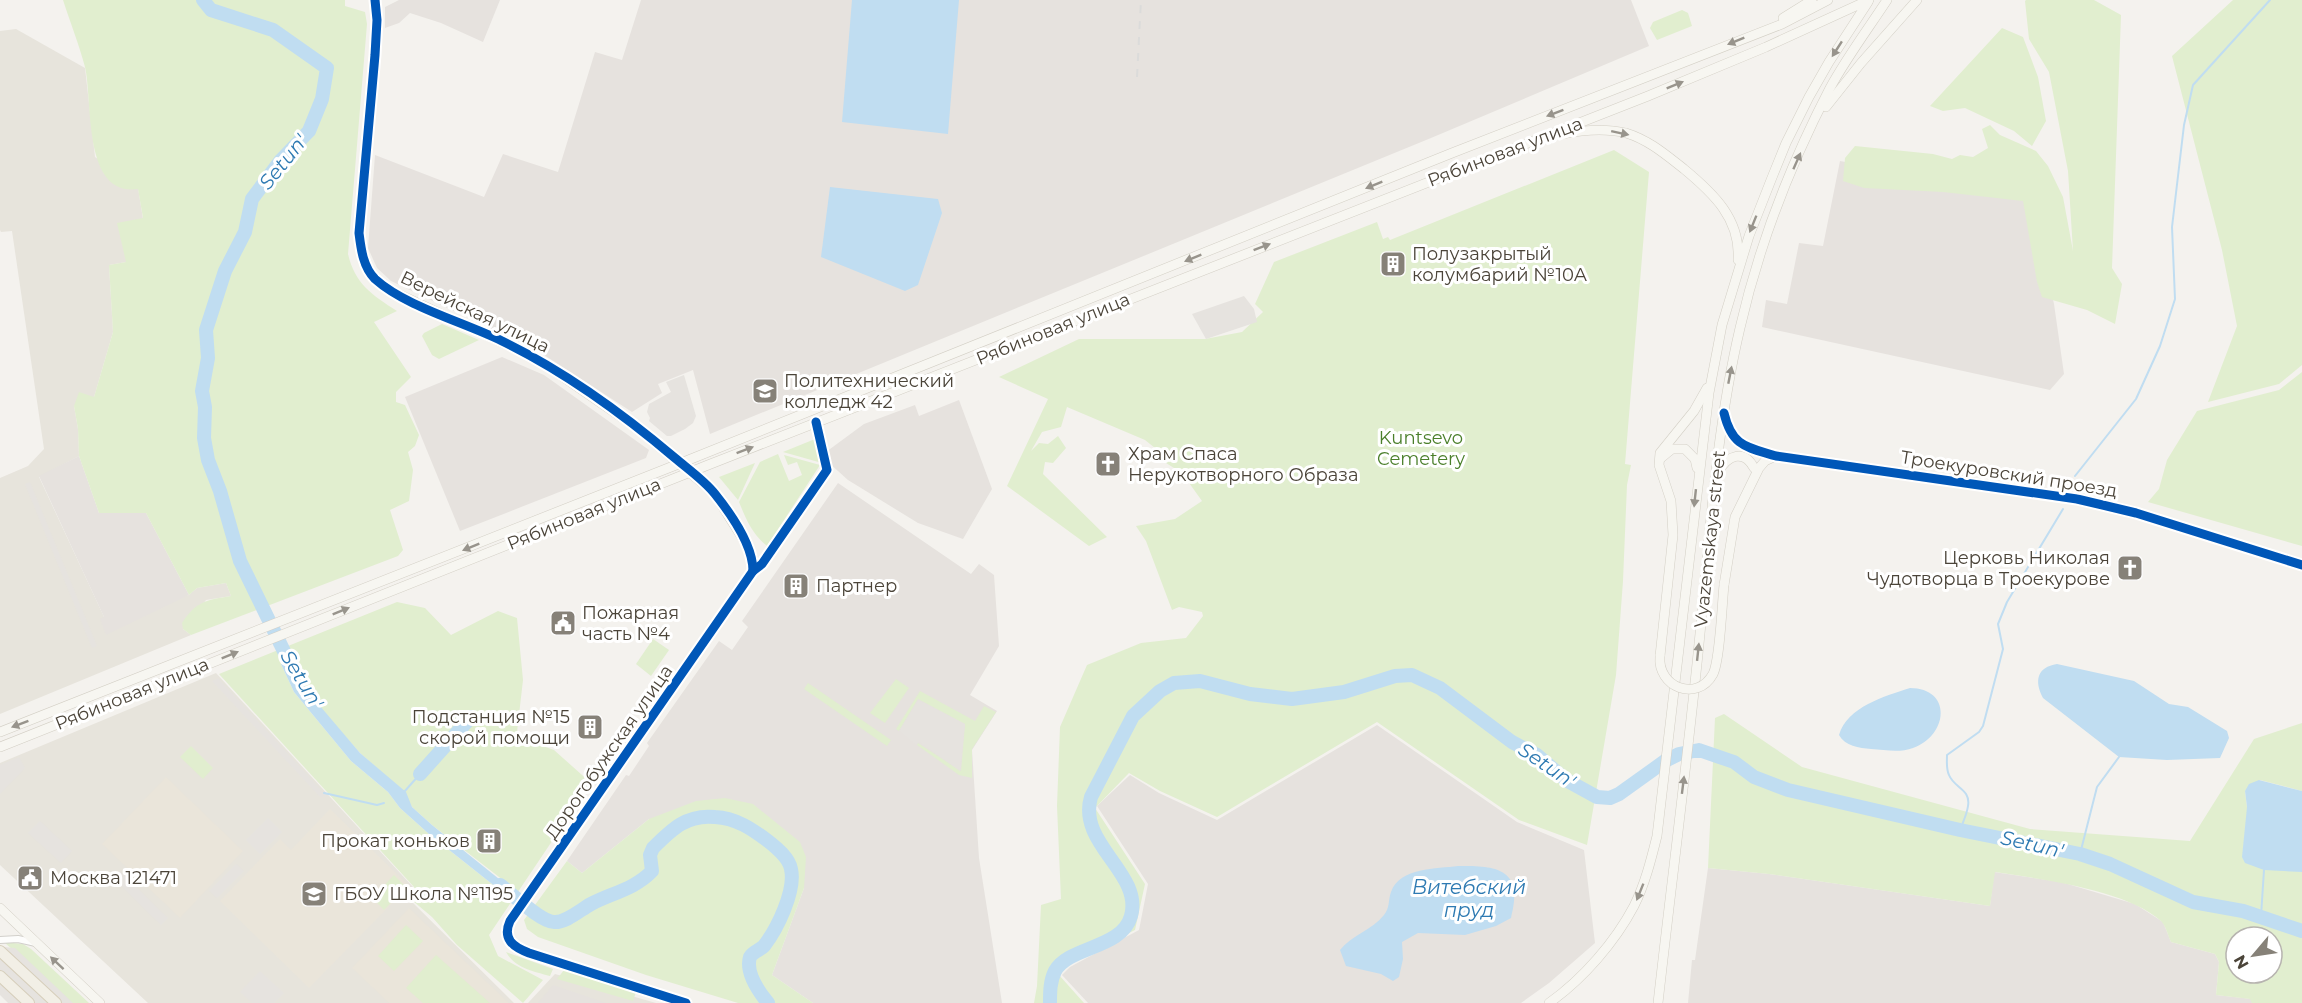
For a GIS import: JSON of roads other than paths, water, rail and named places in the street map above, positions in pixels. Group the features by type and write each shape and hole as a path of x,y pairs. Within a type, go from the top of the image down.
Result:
{"main road":[{"name":"Верейская улица","path":"375,0 377,20 375,55 358,233 362,257 374,278 410,301 537,359 628,421 681,463 714,493 747,545 753,559 753,571"},
{"path":"1757,33 1812,0"},
{"name":"Рябиновая улица","path":"0,732 681,463 1442,157 1782,24 1828,0"},
{"name":"Рябиновая улица","path":"0,747 1720,66 1869,0"},
{"name":"Vyazemskaya street","path":"1549,1003 1575,980 1615,937 1634,905 1649,869 1657,836 1698,474 1722,326 1749,236 1786,143 1829,62 1869,0"},
{"name":"Vyazemskaya street","path":"1658,1003 1690,731 1716,476 1724,413 1740,328 1769,228 1814,123 1831,87 1887,0"},
{"path":"1814,123 1861,63 1917,0"},
{"path":"1542,137 1578,131 1599,130 1625,133 1662,151 1707,188 1729,216 1736,231 1739,255 1737,279"},
{"path":"1712,378 1694,411 1665,444 1659,460 1671,501 1673,535 1660,665 1663,675 1678,687 1692,689 1702,686 1716,666 1724,585 1735,517 1753,476 1765,461 1776,456"},
{"path":"1724,413 1729,431 1749,455 1753,476"},
{"name":"Троекуровский проезд","path":"1738,442 1776,456 1792,459 1910,473 2078,499 2136,513 2302,565"},
{"path":"1659,460 1672,448 1685,448 1695,459 1698,474"},
{"path":"1735,455 1744,457 1753,476"},
{"path":"1716,476 1723,463 1735,455 1776,456"},
{"path":"1753,476 1773,464 1792,459"},
{"name":"Дорогобужская улица","path":"686,1003 601,975 563,966 516,948 507,938 507,929 753,571"},
{"path":"0,908 100,1003"},
{"path":"0,951 56,1003"},
{"path":"0,976 29,1003"}],"street":[{"name":"Дорогобужская улица","path":"753,571 762,564 827,470 816,422"},
{"path":"0,940 18,939 36,943"}],"water":[{"path":"852,0 959,0 948,134 842,122"},
{"path":"830,187 938,199 942,213 918,285 905,291 821,257"},
{"path":"291,659 309,693 360,753 406,792 412,807 432,825 517,891 511,899 429,834 400,808 388,792 351,761 294,692 281,664"},
{"path":"2057,664 2134,681 2169,704 2188,707 2227,731 2229,738 2220,758 2167,760 2119,757 2043,698 2038,681 2039,676 2045,668"},
{"path":"1910,688 1924,690 1939,704 1941,713 1939,723 1934,733 1925,742 1908,750 1866,749 1849,744 1839,735 1843,725 1858,710 1879,699"},
{"path":"2259,780 2302,791 2302,872 2264,870 2245,863 2242,857 2247,807 2245,791 2249,784"},
{"name":"Витебский пруд","path":"1458,866 1485,867 1505,874 1511,880 1514,889 1511,918 1496,926 1465,935 1418,933 1402,942 1403,959 1399,977 1393,981 1381,974 1346,966 1340,950 1384,915 1391,892 1402,878 1420,871"}],"waterway":[{"name":"Setun'","path":"203,0 211,10 273,30 327,68 322,99 309,131 281,160 252,199 245,232 225,271 206,330 208,358 202,391 205,407 204,438 208,460 220,491 240,561 296,676"},
{"path":"2075,476 2136,399 2160,346 2175,299 2172,227 2184,125 2193,85 2270,0"},
{"path":"1960,830 1967,812 1968,800 1965,792 1954,783 1949,775 1947,755 1979,732 1983,726 2003,649 1998,624 2007,602 2063,509"},
{"name":"Setun'","path":"1050,1003 1052,979 1062,963 1117,935 1126,927 1131,916 1132,900 1128,886 1093,829 1089,814 1091,797 1133,716 1160,691 1174,683 1200,681 1250,694 1292,699 1344,692 1395,676 1412,675 1440,688 1512,742 1537,755 1566,780 1597,797 1610,798 1619,794 1665,761 1679,754 1699,750 1734,762 1754,777 1788,790 1960,830 2080,854 2110,864 2193,902 2243,911 2302,931"},
{"path":"420,774 471,717"},
{"path":"2080,854 2097,787 2119,757"},
{"path":"404,792 420,774"},
{"path":"324,793 377,805 384,803"},
{"name":"Setun'","path":"500,885 548,921 559,922 645,877 652,871 650,855 653,848 688,820 705,817 737,822 756,832 775,847 785,857 791,869 791,888 780,920 764,946 750,957 751,976 768,1003"},
{"path":"2261,916 2264,870"}],"railway":[{"path":"1137,77 1141,0"}],"place":[{"name":"Полузакрытый колумбарий №10А","path":"1393,264"},
{"name":"Политехнический колледж 42","path":"765,391"},
{"name":"Храм Спаса Нерукотворного Образа","path":"1108,464"},
{"name":"Церковь Николая Чудотворца в Троекурове","path":"2130,568"},
{"name":"Партнер","path":"796,586"},
{"name":"Пожарная часть №4","path":"563,623"},
{"name":"Подстанция №15 скорой помощи","path":"590,727"},
{"name":"Прокат коньков","path":"489,841"},
{"name":"Москва 121471","path":"30,878"},
{"name":"ГБОУ Школа №1195","path":"314,894"}],"park label":[{"name":"Kuntsevo Cemetery","path":"1421,448"}]}
